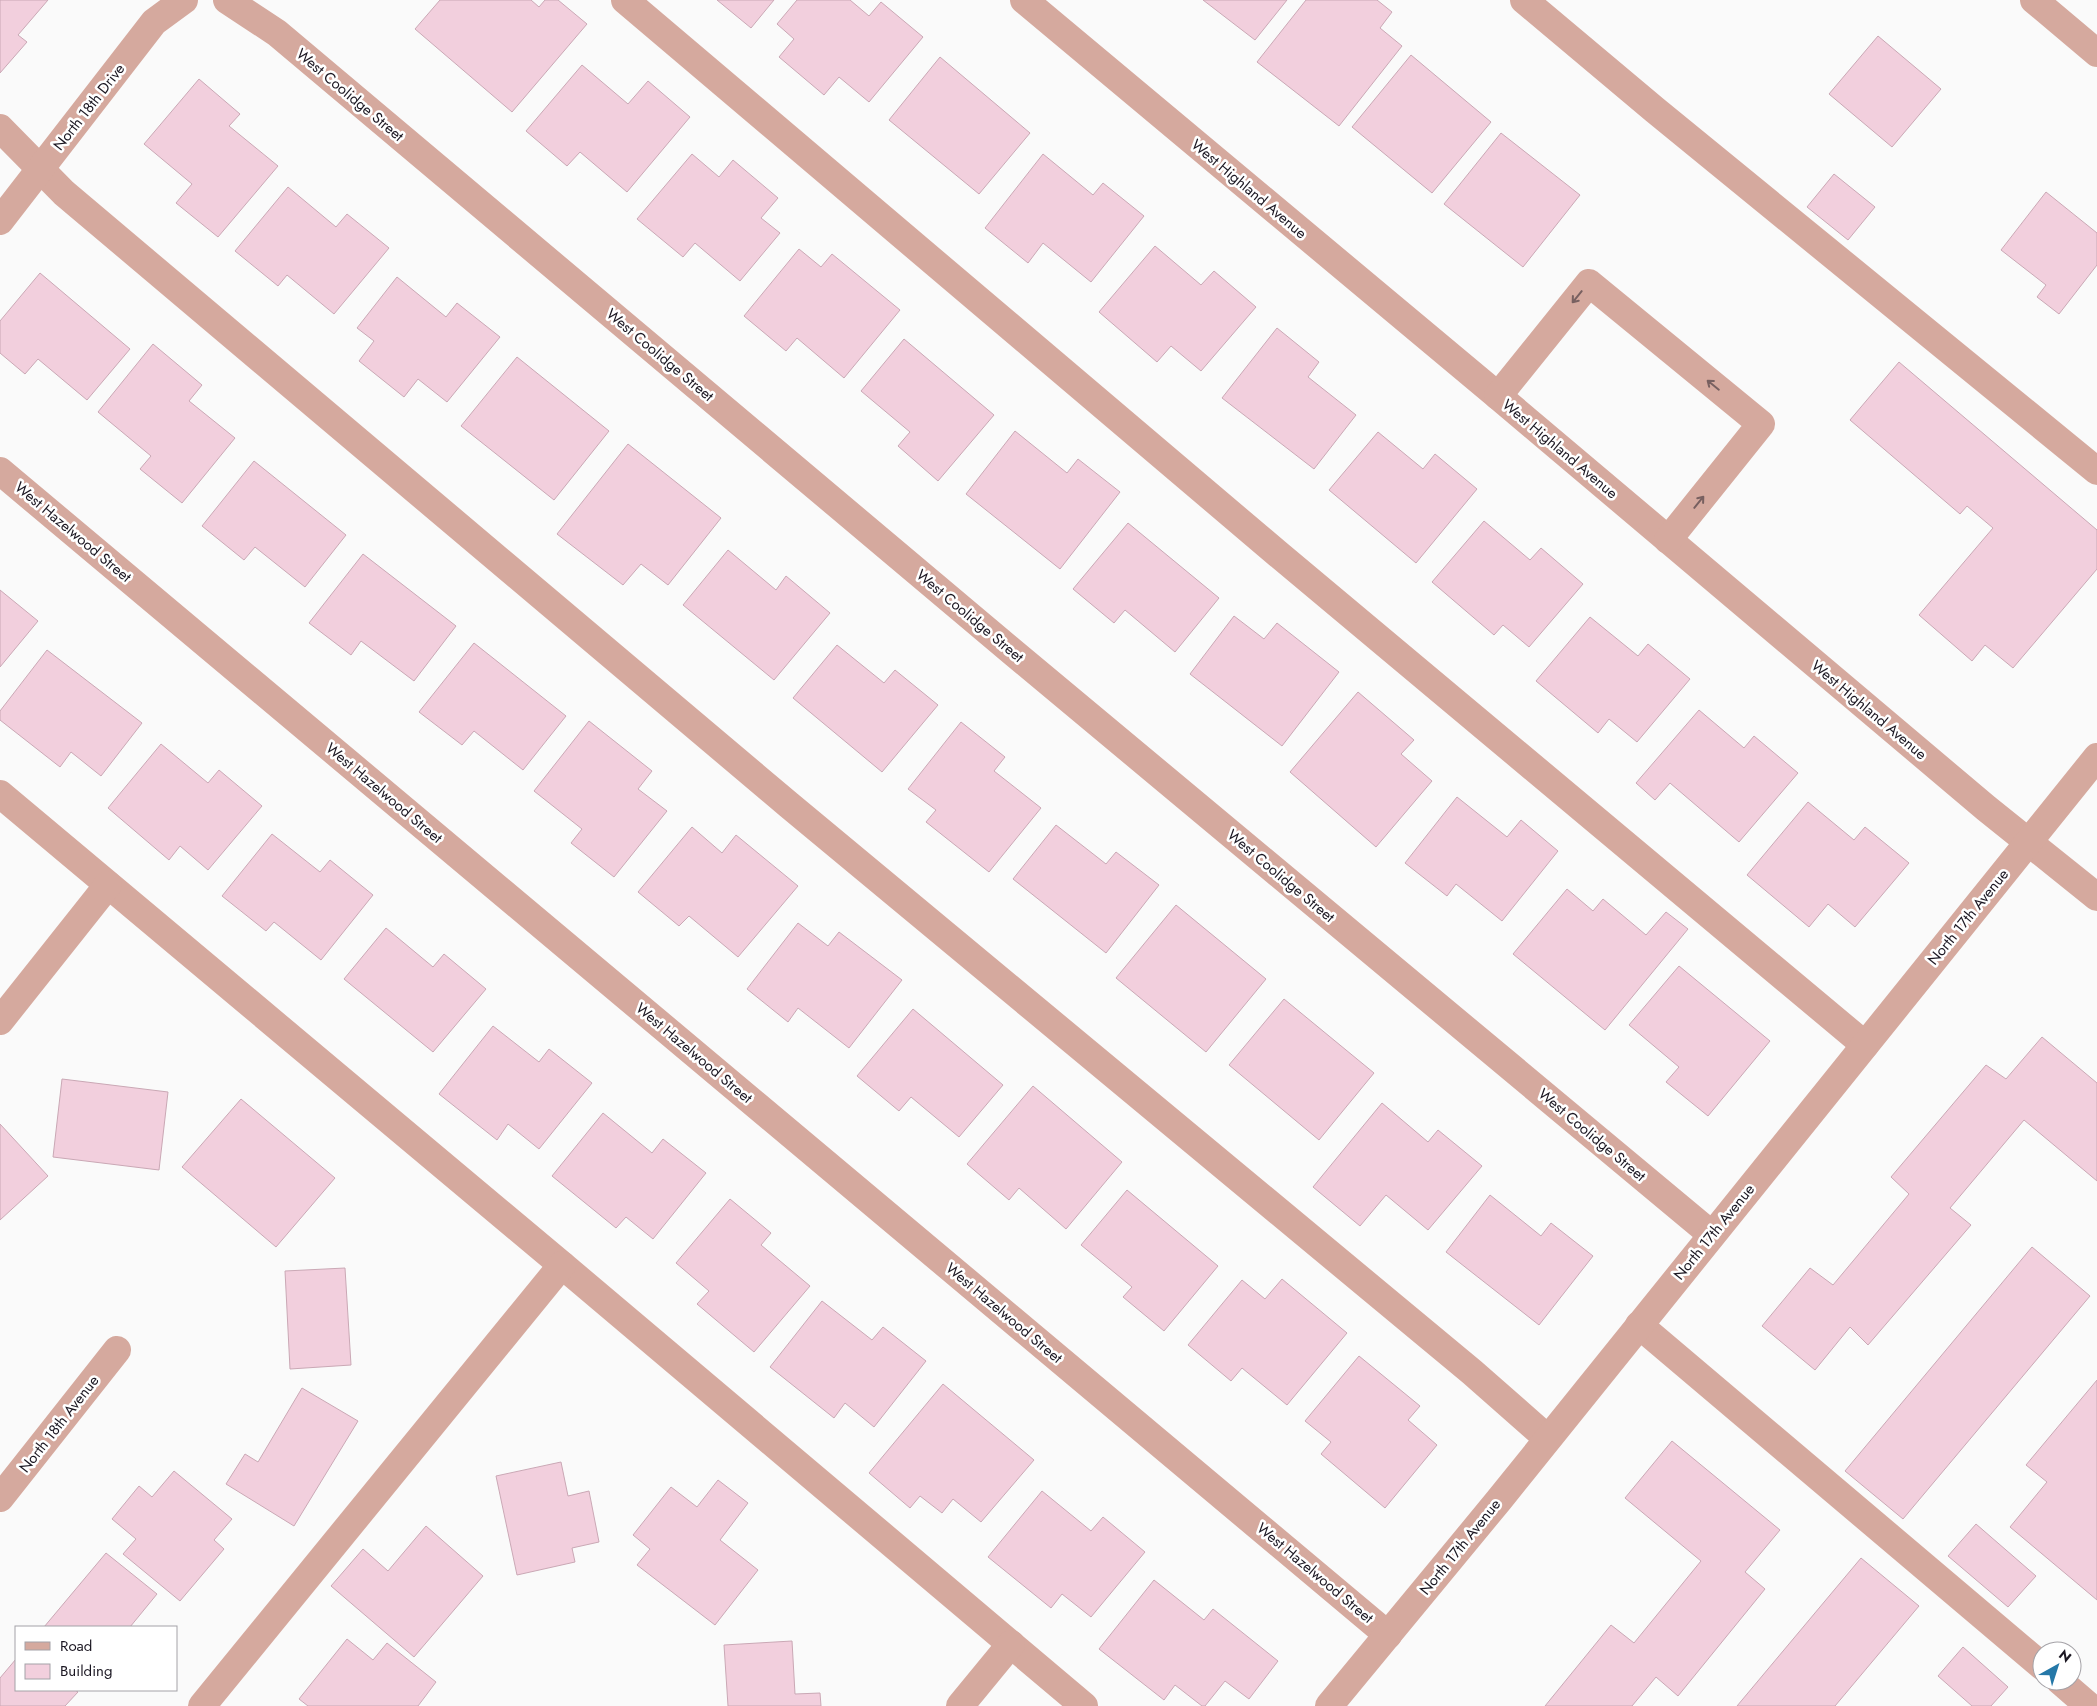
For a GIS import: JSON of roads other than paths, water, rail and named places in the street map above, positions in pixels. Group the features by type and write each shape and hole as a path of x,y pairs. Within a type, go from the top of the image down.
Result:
{"street":[{"name":"North 18th Drive","path":"0,221 154,22 184,0"},
{"name":"West Coolidge Street","path":"227,0 277,33 1000,642 1711,1234"},
{"path":"625,0 1278,554 1865,1045"},
{"name":"West Highland Avenue","path":"1024,0 1498,396 2028,843 2097,896"},
{"path":"1524,0 1655,110 2097,471"},
{"path":"2034,0 2097,53"},
{"path":"0,128 72,200 781,799 1472,1372 1548,1438"},
{"path":"1498,396 1589,282 1761,424 1668,540"},
{"name":"West Hazelwood Street","path":"0,471 1388,1635"},
{"name":"North 17th Avenue","path":"1329,1706 1548,1438 2097,757"},
{"path":"0,794 1084,1706"},
{"path":"0,1021 108,885"},
{"path":"202,1706 562,1265"},
{"path":"1639,1325 2032,1658"},
{"name":"North 18th Avenue","path":"0,1498 117,1350"},
{"path":"960,1706 1011,1644"},
{"path":"2072,1691 2089,1706"}]}
